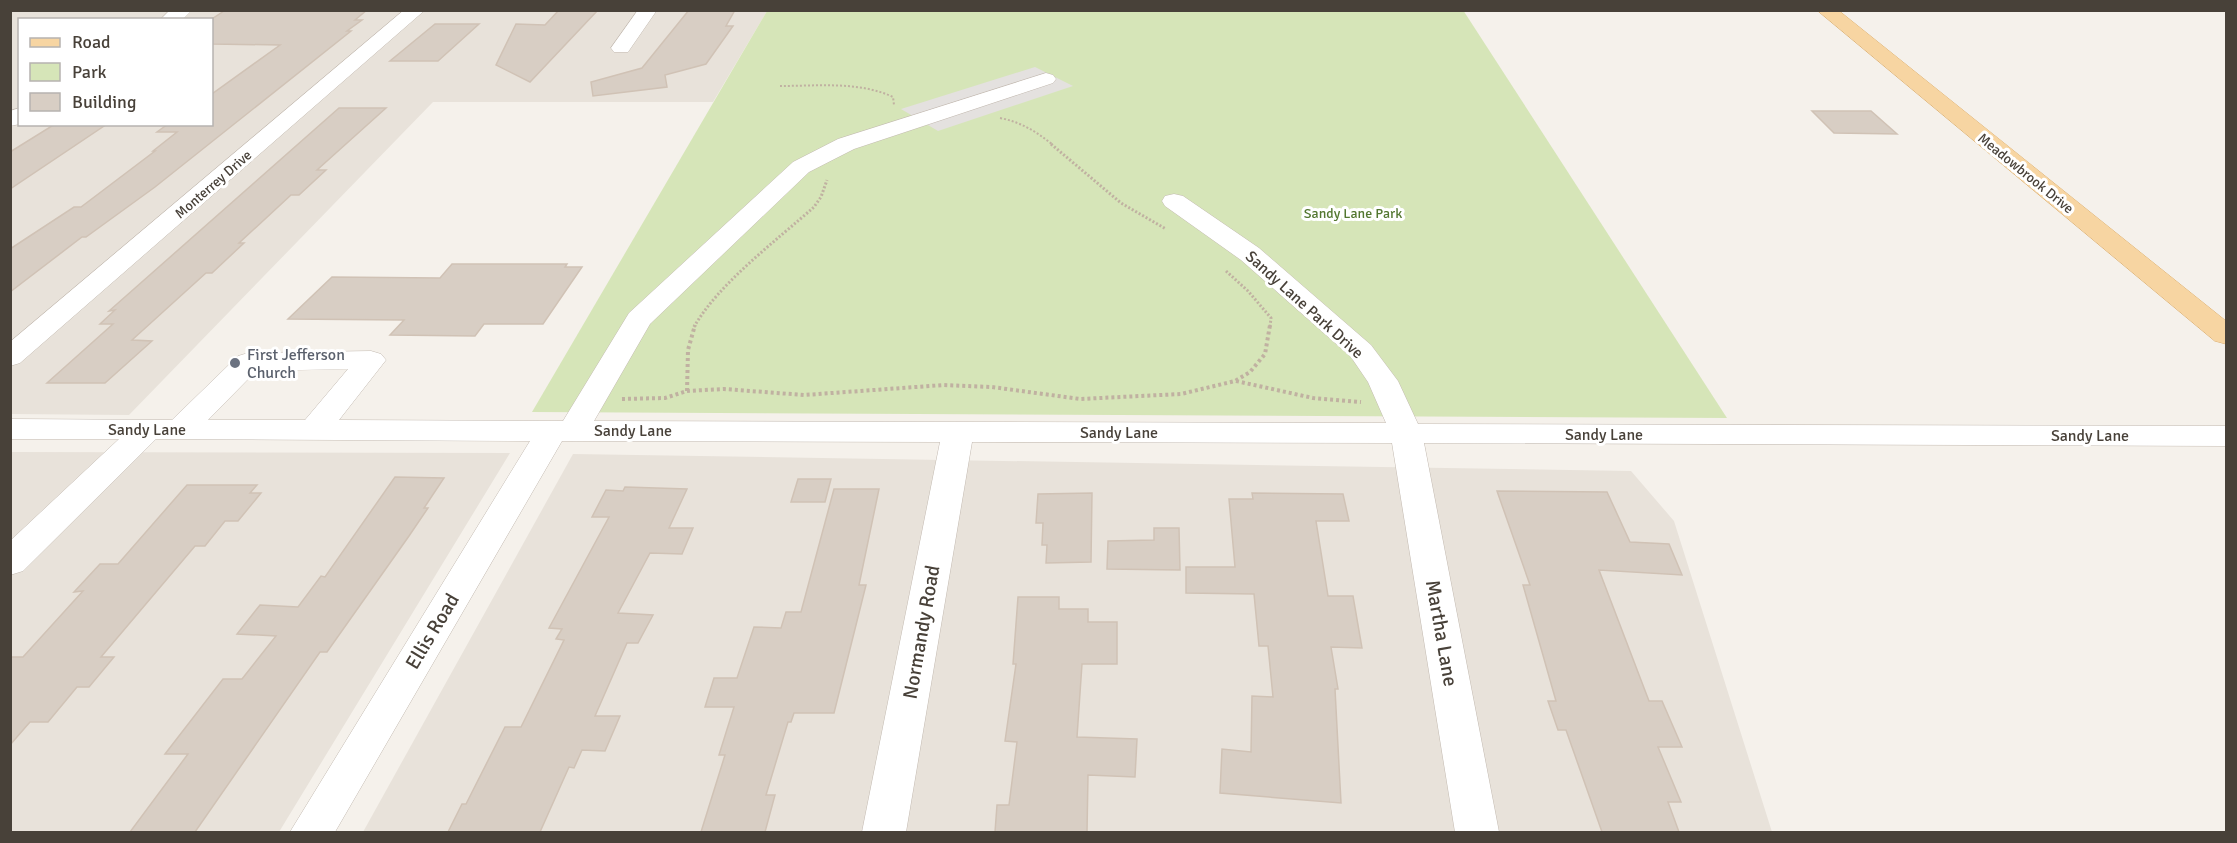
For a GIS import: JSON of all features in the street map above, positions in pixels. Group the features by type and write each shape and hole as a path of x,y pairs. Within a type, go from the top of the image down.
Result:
{"main road":[{"name":"Meadowbrook Drive","path":"1826,10 2226,335"}],"street":[{"name":"Monterrey Drive","path":"10,357 416,10"},
{"path":"621,48 648,10"},
{"name":"Ellis Road","path":"312,832 562,430 591,399 639,319 801,167 846,144 1046,79"},
{"name":"Sandy Lane Park Drive","path":"1174,201 1250,254 1361,351 1383,381 1399,417"},
{"path":"181,429 248,362 370,360 315,429"},
{"name":"Sandy Lane","path":"10,429 957,431 1399,417 1614,434 2226,436"},
{"name":"Martha Lane","path":"1399,417 1477,832"},
{"path":"10,562 148,429"},
{"name":"Normandy Road","path":"884,832 957,431"}],"path":[{"path":"780,86 820,86 886,92 893,97 894,106 915,121"},
{"path":"995,118 1018,122 1051,141 1070,161 1124,205 1172,232"},
{"path":"687,391 690,334 703,310 798,220 817,207 828,171"},
{"path":"591,399 665,398 687,391 724,389 804,394 944,385 992,387 1080,399 1181,394 1235,381 1250,372 1265,354 1271,318 1248,291 1220,265"},
{"path":"1235,381 1313,398 1348,402 1399,417"}],"shaded area":[{"path":"11,11 767,11 713,102 433,102 129,415 11,414"},
{"path":"1035,67 1073,86 938,131 901,109"},
{"path":"10,452 510,453 279,832 11,832"},
{"path":"573,454 1631,471 1674,521 1772,832 363,832"}],"green space":[{"name":"Sandy Lane Park","path":"1463,10 1727,418 532,412 767,11"}],"building":[{"path":"367,10 355,20 362,20 347,31 351,31 155,187 86,237 82,237 10,292 10,249 74,207 81,207 155,151 153,151 177,132 157,132 165,126 213,126 213,93 280,45 213,44 213,18 224,11"},
{"path":"559,10 598,10 530,82 496,65 516,24 545,25"},
{"path":"689,10 735,10 726,26 733,26 706,64 665,75 667,87 593,96 591,82 642,68"},
{"path":"435,24 479,24 438,61 390,61"},
{"path":"339,108 386,108 317,170 326,170 299,195 291,195 239,243 244,243 212,273 206,273 132,340 152,341 105,383 47,383 113,324 100,324 115,310 109,311"},
{"path":"1812,111 1871,111 1897,134 1834,133"},
{"path":"52,126 104,126 10,189 10,152"},
{"path":"452,264 567,264 565,267 582,267 543,324 484,324 475,336 390,335 404,320 288,319 332,277 440,278"},
{"path":"395,477 444,478 424,508 428,508 409,536 327,652 320,652 195,832 130,832 188,754 165,754 223,679 242,679 276,636 237,634 260,605 298,607 321,576 325,577"},
{"path":"798,479 831,479 825,502 791,502"},
{"path":"187,485 257,485 250,493 261,493 238,521 225,521 205,546 195,546 101,657 114,657 89,687 77,687 48,722 30,722 10,745 10,657 23,657 83,591 74,592 100,564 118,564"},
{"path":"625,487 687,489 669,528 693,528 682,554 650,553 618,613 653,615 638,643 627,643 595,716 620,716 605,751 582,750 574,768 569,767 540,832 448,832 462,804 466,804 505,727 521,727 564,640 556,639 562,629 549,628 609,517 592,517 606,490 623,491"},
{"path":"834,489 879,489 859,585 866,585 834,713 794,713 791,722 788,722 766,795 775,795 765,832 701,832 725,755 719,755 734,707 705,707 714,678 737,678 754,627 781,628 786,612 801,612"},
{"path":"1497,491 1607,492 1630,542 1669,544 1682,575 1599,570 1649,701 1662,701 1682,747 1658,747 1681,802 1668,802 1679,832 1602,832 1566,730 1558,730 1548,701 1556,701 1523,585 1530,585"},
{"path":"1092,493 1091,562 1046,563 1047,545 1042,545 1043,523 1036,523 1038,494"},
{"path":"1252,493 1343,494 1349,521 1316,521 1328,596 1353,596 1362,648 1331,647 1338,689 1335,689 1341,803 1220,793 1222,749 1251,752 1252,696 1273,697 1268,646 1259,646 1254,594 1186,593 1186,567 1235,567 1229,499 1253,499"},
{"path":"1154,528 1179,528 1180,570 1107,569 1108,541 1154,540"},
{"path":"1018,597 1059,597 1059,609 1088,609 1088,622 1117,622 1117,664 1082,664 1077,737 1137,739 1135,777 1088,775 1087,832 995,832 997,805 1009,805 1017,742 1005,741 1016,664 1013,664"}],"place":[{"name":"First Jefferson Church","path":"235,363"}]}
